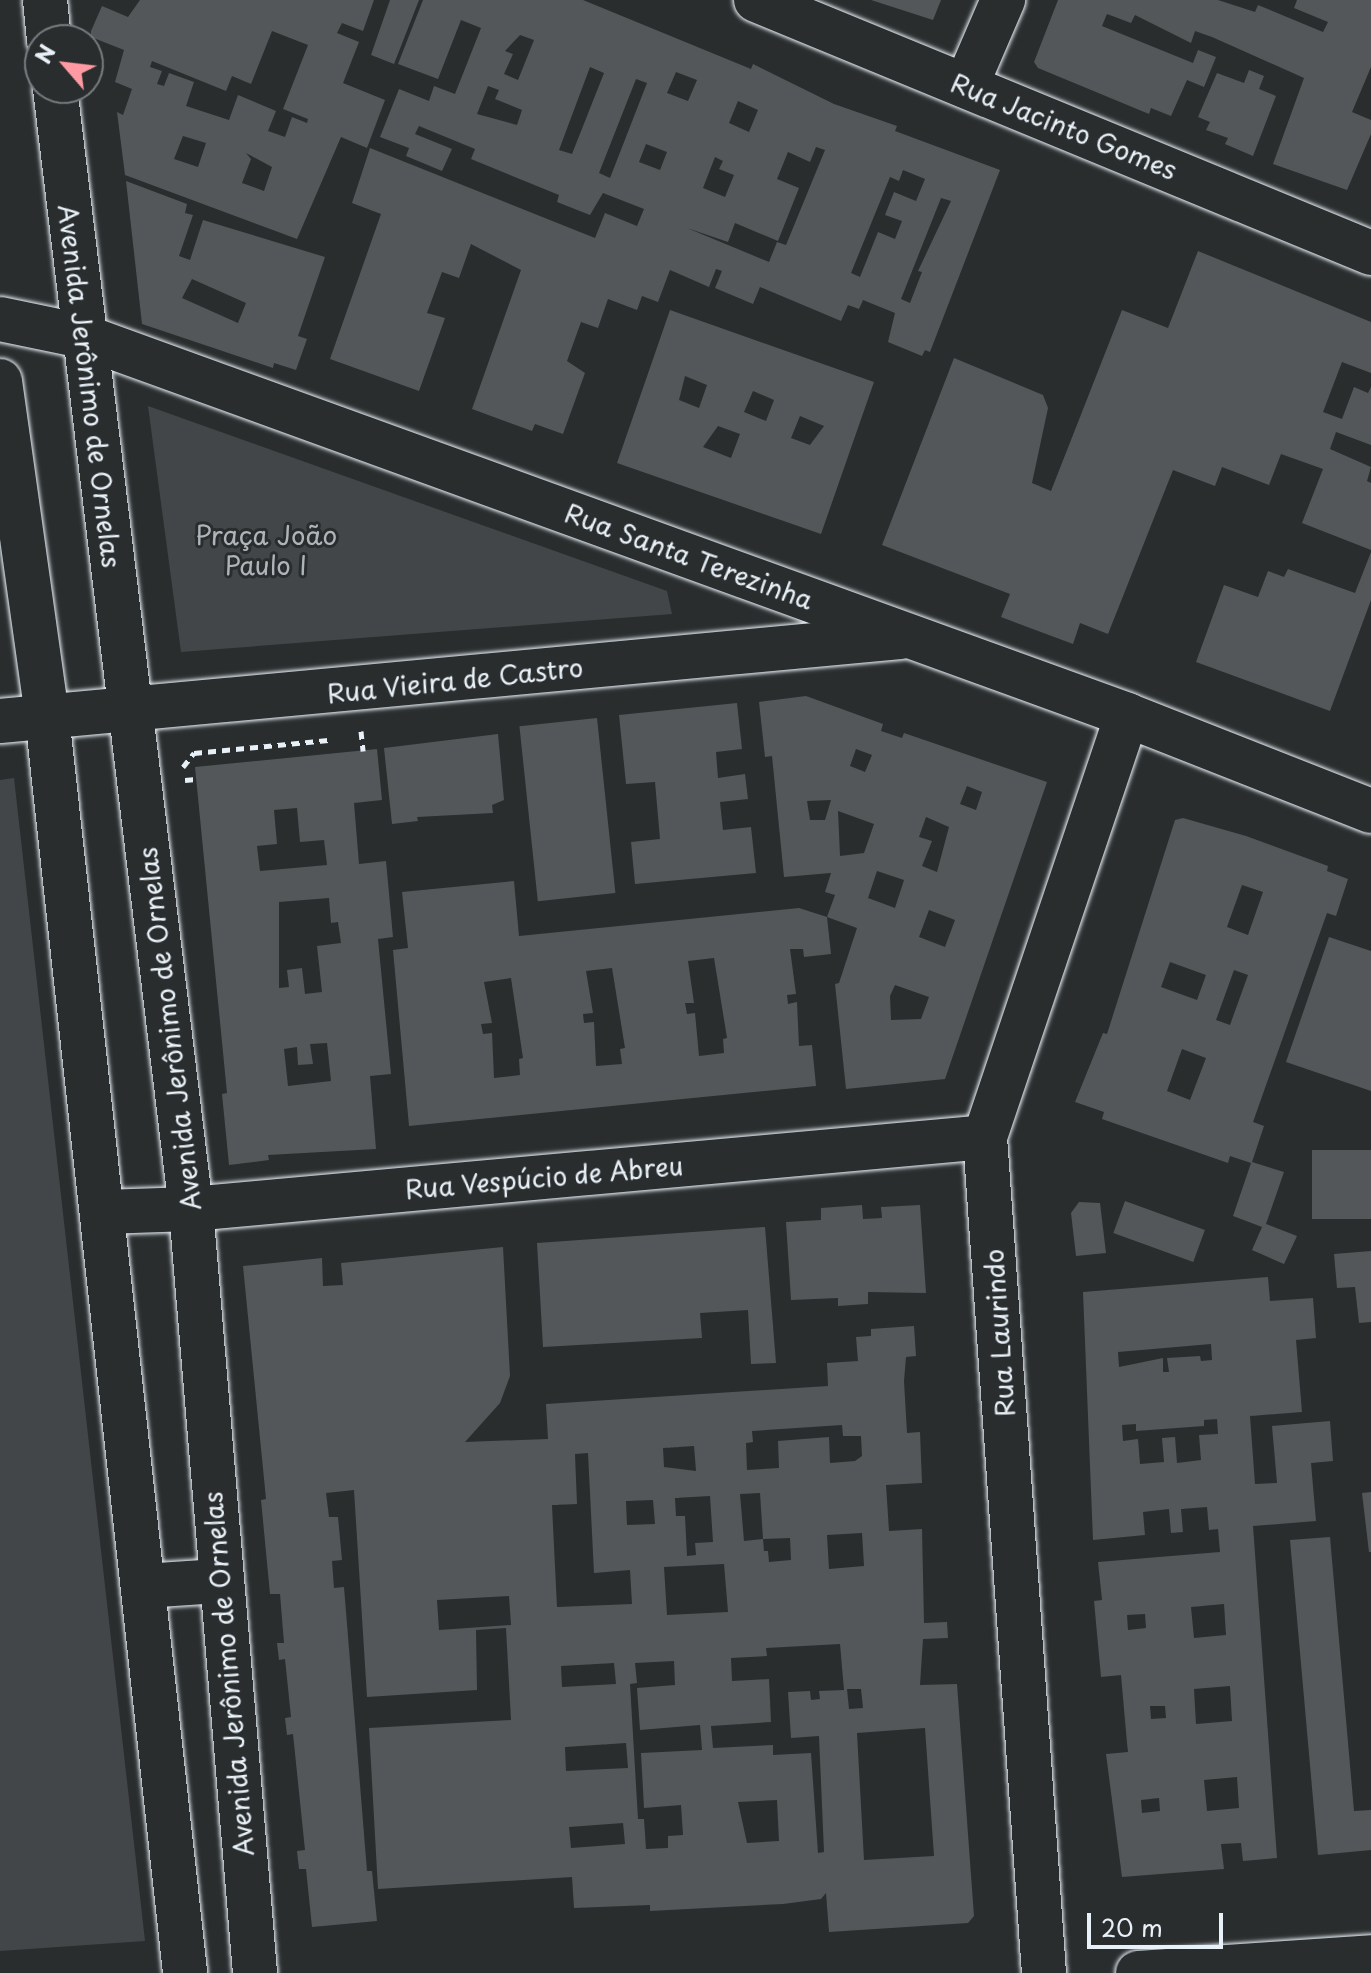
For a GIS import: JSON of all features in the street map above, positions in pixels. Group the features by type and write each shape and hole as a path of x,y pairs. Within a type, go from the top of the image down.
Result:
{"street":[{"path":"45,0 47,24"},
{"name":"Rua Jacinto Gomes","path":"756,0 1370,251"},
{"path":"966,86 1003,0"},
{"name":"Avenida Jerônimo de Ornelas","path":"57,104 82,336 132,712 191,1209 219,1581 255,1973"},
{"name":"Rua Santa Terezinha","path":"0,319 82,336 1127,715 1371,811"},
{"path":"0,381 47,716 185,1973"},
{"name":"Rua Vieira de Castro","path":"0,721 132,712 911,636"},
{"name":"Rua Laurindo","path":"1044,1973 985,1137 1127,715"},
{"name":"Rua Vespúcio de Abreu","path":"103,1212 191,1209 985,1137"},
{"path":"143,1586 219,1581"},
{"path":"1138,1973 1371,1957"}],"path":[{"path":"184,780 183,768 194,753 328,740"}],"green space":[{"name":"Praça João Paulo I","path":"148,406 667,591 672,614 181,652"},
{"path":"14,778 145,1941 0,1951 0,780"}],"building":[{"path":"140,0 374,0 363,31 342,23 337,33 359,42 343,83 385,100 367,148 341,137 297,239 125,175 117,112 123,115 132,89 115,82 124,50 104,42 104,24 94,24 102,6 128,17","holes":["272,31 308,45 283,109 308,119 307,123 292,117 285,137 268,131 276,111 238,95 229,120 186,106 194,82 169,73 164,86 157,84 162,71 150,67 152,61 226,91 232,76 251,84","183,136 206,143 198,167 174,159","246,153 272,167 264,191 242,183 251,159"]},
{"path":"390,0 419,0 394,64 371,55"},
{"path":"423,0 583,0 751,69 753,64 834,104 897,126 895,131 1000,170 930,352 925,350 922,356 888,342 895,313 863,300 859,309 848,305 841,321 760,287 753,304 715,288 722,271 716,269 709,287 670,270 658,302 642,296 637,310 608,299 598,328 581,322 567,361 585,373 563,434 535,424 532,431 472,409 521,270 471,244 459,278 442,272 427,313 445,318 419,391 330,359 381,214 352,203 370,148 595,238 605,213 637,226 644,209 603,193 590,215 557,202 559,195 471,159 475,149 419,126 415,134 452,149 442,171 406,156 409,148 380,137 399,89 429,101 434,86 455,94 481,28 461,20 438,79 398,64","holes":["520,35 534,40 518,80 504,74 513,54 505,51","590,67 604,73 572,154 559,150","676,72 697,80 688,101 667,93","636,79 647,83 610,178 599,173","488,86 499,90 495,99 522,110 517,125 477,114","738,101 758,110 749,132 729,123","646,144 667,152 660,170 639,162","816,147 825,150 786,245 777,242 769,262 687,228 728,242 735,223 778,241 799,188 777,179 788,152 810,162","715,157 723,161 719,169 734,175 725,197 703,188","903,170 925,179 916,201 894,192 885,215 902,221 895,239 878,232 860,277 851,273 890,177 899,181","941,198 951,201 918,271 922,272 910,303 901,299"]},
{"path":"871,0 941,0 933,20"},
{"path":"1058,0 1218,0 1255,12 1258,5 1323,32 1328,22 1294,8 1297,0 1371,0 1371,67 1352,112 1371,120 1371,134 1347,190 1273,164 1304,78 1195,31 1191,43 1135,15 1131,23 1107,14 1102,26 1193,63 1198,50 1216,57 1204,87 1187,80 1171,116 1151,108 1149,114 1038,68 1034,62"},
{"path":"1249,70 1264,76 1259,89 1276,96 1253,156 1225,144 1228,138 1206,130 1210,122 1198,117 1217,73 1244,83"},
{"path":"126,181 187,204 185,213 193,215 179,256 190,260 203,220 325,257 298,336 307,339 296,370 274,363 273,368 142,324","holes":["192,279 246,303 238,323 182,298"]},
{"path":"1198,251 1371,322 1371,373 1342,362 1323,412 1342,419 1354,387 1368,393 1371,387 1371,445 1336,432 1330,449 1371,467 1367,481 1371,483 1371,550 1302,523 1323,469 1281,454 1269,485 1222,467 1215,486 1173,470 1108,634 1080,623 1073,644 1001,617 1010,594 882,545 954,358 1043,395 1048,408 1032,483 1051,491 1122,310 1168,328"},
{"path":"670,310 874,382 821,534 617,463","holes":["685,376 707,385 699,408 679,400","753,391 774,400 766,421 744,412","800,416 824,426 810,445 791,438","718,426 740,434 731,458 703,447"]},
{"path":"1371,552 1371,600 1330,711 1196,662 1224,585 1258,597 1268,571 1284,577 1288,569 1355,593"},
{"path":"806,696 883,724 881,731 902,738 904,733 1047,782 945,1079 846,1089 835,984 839,983 857,928 827,917 835,895 825,892 831,873 784,877 772,756 765,757 759,702","holes":["856,749 872,755 865,772 850,766","967,786 982,792 976,810 960,804","831,800 825,820 810,820 807,801","838,811 874,824 864,853 840,856","926,817 949,827 937,872 922,866 932,841 919,837","877,871 904,880 895,908 868,898","929,910 955,920 945,947 919,937","895,985 929,997 921,1019 891,1020 890,996"]},
{"path":"737,703 742,749 716,752 718,778 745,774 748,799 720,802 723,830 751,827 756,873 635,884 631,842 660,839 655,782 626,784 619,715"},
{"path":"597,718 615,893 538,901 519,726"},
{"path":"498,734 504,800 492,805 493,813 417,817 418,821 392,824 384,748"},
{"path":"377,749 382,800 354,803 359,864 386,861 393,937 378,939 391,1074 370,1076 376,1149 268,1155 269,1160 229,1165 222,1094 227,1093 195,767","holes":["297,808 300,842 324,840 327,865 260,871 257,846 277,844 274,810","329,898 331,923 338,922 341,943 317,946 322,992 305,994 302,968 287,970 289,987 279,988 279,902","327,1043 331,1081 288,1086 284,1049 297,1047 298,1065 313,1064 310,1044"]},
{"path":"1183,818 1246,836 1328,866 1327,871 1348,879 1336,916 1327,913 1253,1122 1264,1126 1252,1162 1284,1172 1266,1224 1297,1236 1284,1264 1252,1250 1262,1227 1233,1216 1251,1163 1230,1156 1228,1163 1102,1119 1104,1112 1075,1102 1103,1033 1107,1034 1175,820","holes":["1242,885 1263,892 1248,935 1227,927","1170,962 1206,975 1197,1000 1161,987","1234,970 1248,975 1230,1025 1216,1020","1182,1049 1206,1058 1190,1100 1167,1091"]},
{"path":"514,881 519,936 799,908 827,917 831,954 804,957 803,949 790,949 796,994 787,995 788,1004 797,1002 799,1046 812,1045 816,1086 409,1126 393,950 408,948 402,892","holes":["714,958 727,1038 723,1039 724,1053 699,1056 695,1013 687,1014 685,1003 694,1003 688,961","612,968 625,1048 620,1049 622,1064 596,1066 594,1022 584,1023 583,1014 593,1013 586,971","511,978 523,1058 519,1059 520,1075 494,1078 492,1033 483,1034 481,1024 492,1023 484,982"]},
{"path":"1329,937 1371,951 1371,1091 1286,1062"},
{"path":"1312,1150 1371,1150 1371,1219 1312,1219"},
{"path":"1125,1201 1205,1230 1193,1262 1113,1233"},
{"path":"1079,1202 1100,1203 1106,1253 1076,1256 1071,1213"},
{"path":"862,1205 863,1219 882,1218 881,1207 920,1205 926,1293 868,1292 868,1304 838,1306 838,1298 791,1300 786,1222 821,1220 821,1208"},
{"path":"765,1227 776,1363 751,1364 748,1310 700,1313 702,1338 543,1347 537,1243"},
{"path":"503,1247 510,1376 500,1403 465,1442 548,1439 546,1404 828,1386 827,1363 858,1361 856,1337 871,1336 871,1329 914,1326 916,1356 906,1357 904,1381 907,1433 920,1432 922,1483 886,1485 889,1531 922,1529 924,1623 947,1622 948,1638 923,1639 920,1685 957,1684 974,1916 968,1923 829,1932 826,1893 821,1899 783,1904 650,1911 650,1905 574,1908 572,1877 378,1889 369,1728 511,1720 506,1628 476,1630 477,1690 367,1697 354,1490 326,1493 329,1517 338,1517 342,1560 332,1561 334,1588 344,1587 367,1871 372,1871 377,1921 312,1927 306,1869 299,1869 297,1851 305,1850 293,1734 287,1735 285,1718 291,1717 285,1659 279,1660 277,1643 284,1643 280,1594 270,1594 261,1500 266,1499 243,1266 322,1258 323,1286 343,1285 341,1263","holes":["842,1425 843,1436 861,1436 862,1456 855,1461 830,1463 829,1437 778,1441 779,1468 747,1470 746,1443 753,1442 752,1431","694,1446 696,1471 664,1467 663,1448","588,1453 594,1573 630,1570 632,1604 557,1607 552,1505 577,1504 575,1454","760,1493 763,1539 744,1541 740,1494","710,1496 713,1542 695,1543 696,1555 687,1556 685,1516 676,1516 675,1498","653,1500 655,1524 627,1525 626,1501","862,1533 864,1566 829,1569 827,1535","790,1538 791,1560 769,1562 763,1539","724,1564 728,1612 667,1615 664,1567","509,1596 511,1625 439,1630 437,1600","840,1644 844,1690 819,1691 820,1699 811,1700 810,1691 788,1692 791,1738 819,1736 824,1852 818,1853 811,1753 773,1755 773,1745 713,1748 711,1726 771,1722 769,1679 732,1681 731,1658 767,1656 766,1648","674,1661 675,1685 637,1688 640,1730 700,1725 702,1750 641,1753 644,1808 681,1805 683,1835 668,1836 668,1848 646,1849 644,1819 638,1819 630,1684 637,1683 635,1663","614,1663 616,1684 562,1687 561,1666","847,1689 861,1689 863,1708 849,1709","925,1728 934,1856 864,1860 857,1733","626,1743 628,1768 566,1771 565,1747","777,1800 779,1841 747,1843 738,1802","623,1823 625,1844 571,1848 569,1827"]},
{"path":"1371,1251 1371,1322 1359,1323 1355,1287 1337,1288 1334,1254"},
{"path":"1268,1277 1270,1301 1313,1298 1316,1338 1296,1340 1302,1412 1250,1416 1255,1484 1277,1483 1272,1426 1330,1421 1333,1461 1311,1463 1316,1521 1253,1526 1277,1858 1243,1861 1241,1843 1221,1844 1224,1869 1122,1877 1106,1754 1128,1752 1121,1675 1101,1677 1094,1601 1102,1600 1098,1562 1220,1552 1218,1529 1209,1530 1207,1507 1181,1509 1183,1532 1171,1533 1169,1509 1143,1512 1145,1535 1093,1540 1083,1292","holes":["1211,1344 1212,1360 1201,1361 1200,1356 1167,1358 1169,1372 1163,1372 1163,1358 1119,1367 1118,1352","1217,1419 1218,1434 1199,1435 1201,1460 1177,1463 1175,1437 1162,1438 1164,1462 1140,1464 1138,1439 1123,1441 1122,1425 1136,1424 1136,1431 1204,1426 1204,1420","1224,1604 1226,1635 1194,1638 1191,1607","1145,1614 1146,1628 1128,1630 1127,1615","1230,1686 1232,1721 1196,1724 1194,1689","1150,1706 1165,1706 1166,1718 1151,1719","1237,1777 1239,1808 1207,1811 1204,1780","1159,1798 1160,1811 1142,1813 1141,1800"]},
{"path":"1371,1492 1371,1552 1369,1552 1362,1493"},
{"path":"1330,1537 1354,1811 1371,1810 1371,1850 1318,1855 1290,1540"}]}
